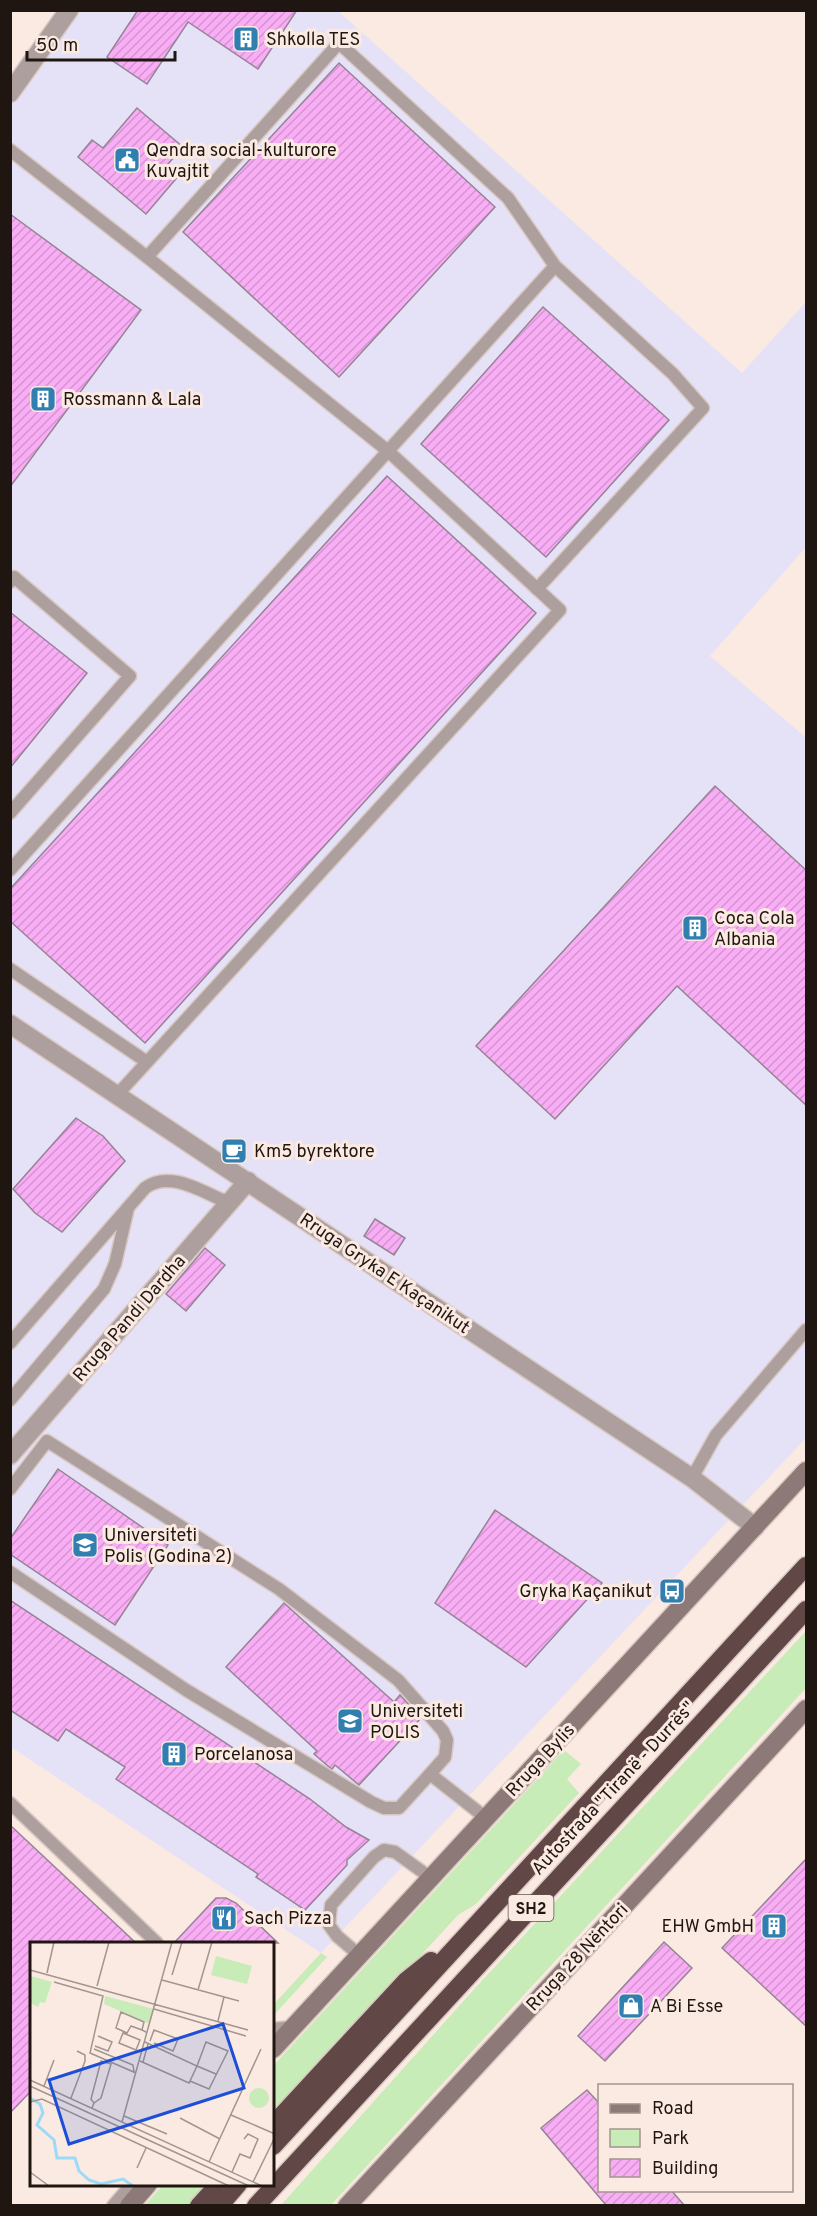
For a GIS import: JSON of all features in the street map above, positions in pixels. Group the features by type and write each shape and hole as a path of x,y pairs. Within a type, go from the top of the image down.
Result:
{"highway":[{"name":"Autostrada \"Tiranë - Durrës\"","path":"274,2145 807,1566"},
{"name":"Autostrada \"Tiranë - Durrës\"","path":"274,2186 807,1610"},
{"path":"274,2125 406,1981 487,1913"},
{"path":"199,2205 217,2186"},
{"path":"219,2205 236,2186"},
{"name":"Autostrada \"Tiranë - Durrës\"","path":"256,2205 274,2186"}],"main road":[{"name":"Rruga Bylis","path":"274,2048 807,1471"},
{"name":"Rruga 28 Nëntori","path":"347,2205 807,1709"},
{"path":"129,2205 146,2186"}],"street":[{"path":"10,93 69,10"},
{"name":"Rruga Gryka E Kaçanikut","path":"10,1024 692,1478 755,1527"},
{"name":"Rruga Pandi Dardha","path":"10,1455 248,1181"}],"lane":[{"path":"147,257 339,42 508,198 555,266 673,374 703,408 537,589"},
{"path":"10,150 388,451 560,610 117,1095"},
{"path":"10,870 555,266"},
{"path":"10,582 14,577 130,676 10,813"},
{"path":"10,969 147,1062"},
{"path":"10,1343 128,1207 155,1181 168,1179 229,1203"},
{"path":"10,1400 104,1290 115,1264 128,1207"},
{"path":"692,1478 716,1435 807,1330"},
{"path":"10,1489 47,1441 279,1589 398,1680 443,1731 447,1749 445,1757 399,1808 384,1808 186,1690 10,1572"},
{"path":"430,1774 486,1818"},
{"path":"10,1803 156,1942"},
{"path":"359,1955 337,1936 329,1925 331,1905 374,1857 384,1851 395,1852 431,1878"},
{"path":"274,2029 293,2027"},
{"path":"113,2205 130,2186"}],"shaded area":[{"path":"66,11 338,11 742,373 806,302 806,547 710,656 804,736 806,734 806,1438 321,1953 11,1747 11,93"}],"green space":[{"path":"806,1631 806,1688 331,2205 281,2205 477,1986"},
{"path":"564,1750 581,1764 567,1779 579,1793 476,1904 458,1915 274,2115 274,2065"},
{"path":"321,1953 327,1957 274,2015 274,2004"},
{"path":"162,2186 209,2186 190,2205 144,2206"}],"building":[{"name":"Shkolla TES","path":"138,10 297,10 258,69 188,22 147,84 107,57"},
{"path":"339,63 495,207 339,377 183,232"},
{"name":"Qendra social-kulturore Kuvajtit","path":"137,108 183,147 168,164 180,174 146,214 78,157 92,140 103,148"},
{"name":"Rossmann & Lala","path":"10,214 141,310 10,487"},
{"path":"543,307 669,420 546,557 421,444"},
{"path":"387,476 536,613 145,1043 10,921 10,889"},
{"path":"10,612 87,673 10,768"},
{"name":"Coca Cola Albania","path":"715,786 807,871 807,1106 677,986 555,1119 476,1046"},
{"path":"76,1118 103,1136 125,1161 62,1232 35,1213 13,1189"},
{"path":"375,1219 405,1238 394,1255 364,1236"},
{"path":"205,1248 225,1265 186,1311 166,1294"},
{"path":"58,1469 168,1545 115,1625 10,1554 10,1539"},
{"path":"495,1510 602,1583 526,1667 435,1603"},
{"name":"Porcelanosa","path":"10,1600 310,1799 346,1827 369,1840 347,1860 347,1865 305,1910 256,1877 258,1874 116,1779 125,1767 66,1729 58,1741 10,1710"},
{"path":"284,1603 394,1702 400,1695 421,1718 359,1785 335,1765 332,1769 314,1754 317,1751 226,1667"},
{"path":"10,1825 135,1942 30,1942 30,2092 10,2113"},
{"name":"EHW GmbH","path":"807,1858 807,2027 722,1948"},
{"name":"Sach Pizza","path":"216,1898 226,1898 236,1903 278,1943 274,1942 175,1942"},
{"name":"A Bi Esse","path":"664,1942 692,1968 605,2061 578,2036"},
{"path":"587,2090 598,2102 598,2192 673,2192 684,2205 606,2205 541,2128"}],"place":[{"name":"Shkolla TES","path":"246,39"},
{"name":"Qendra social-kulturore Kuvajtit","path":"127,160"},
{"name":"Rossmann & Lala","path":"43,399"},
{"name":"Coca Cola Albania","path":"695,928"},
{"name":"Km5 byrektore","path":"234,1151"},
{"name":"Universiteti Polis (Godina 2)","path":"85,1545"},
{"name":"Gryka Kaçanikut","path":"672,1591"},
{"name":"Universiteti POLIS","path":"350,1721"},
{"name":"Porcelanosa","path":"174,1754"},
{"name":"Sach Pizza","path":"224,1918"},
{"name":"EHW GmbH","path":"774,1926"},
{"name":"A Bi Esse","path":"631,2006"}]}
